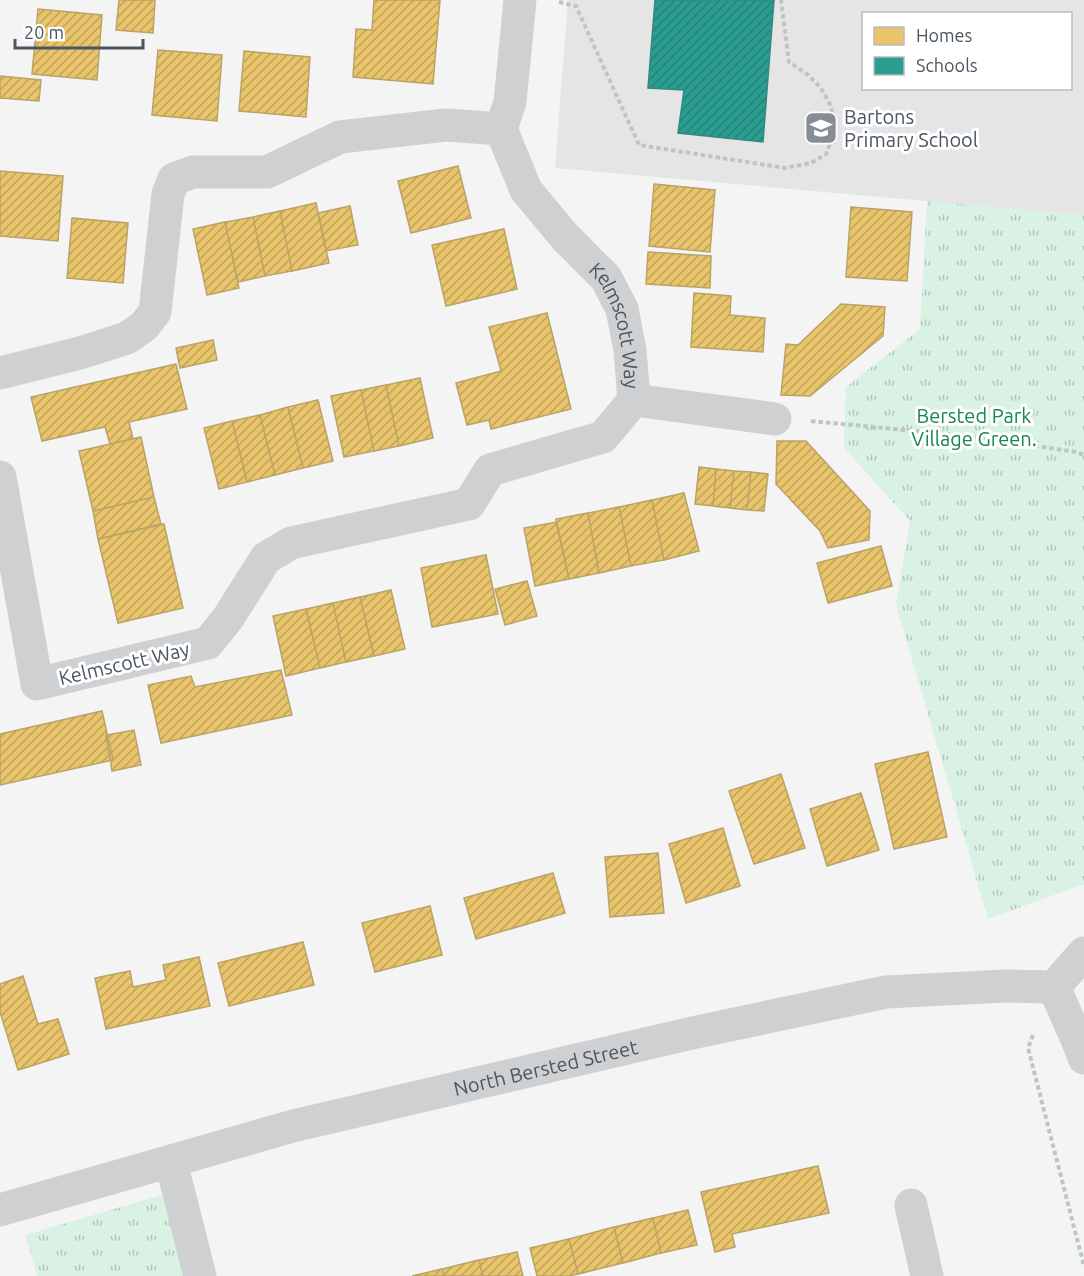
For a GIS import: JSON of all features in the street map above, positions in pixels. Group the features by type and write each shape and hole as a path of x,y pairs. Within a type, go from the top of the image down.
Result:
{"street":[{"path":"0,372 80,353 127,338 144,326 155,312 168,194 174,179 193,172 267,172 340,137 446,125 501,129 510,102 520,0"},
{"name":"Kelmscott Way","path":"0,477 37,684 208,643 228,618 266,558 291,543 469,504 490,470 603,437 634,400 630,350 622,309 606,278 565,237 526,190 501,129"},
{"path":"634,400 775,419"},
{"path":"1084,952 1054,987 1084,1058"},
{"name":"North Bersted Street","path":"0,1210 293,1126 692,1033 886,992 1006,986 1054,987"},
{"path":"171,1162 200,1276"},
{"path":"912,1205 927,1276"}],"path":[{"path":"550,0 576,6 639,145 785,168 811,164 826,154 835,131 831,106 820,87 807,74 789,62 781,0"},
{"path":"775,419 977,437 1084,455"},
{"path":"1054,987 1028,1048 1084,1266"}],"shaded area":[{"name":"Bartons Primary School","path":"568,0 1084,0 1084,215 555,168"}],"green space":[{"name":"Bersted Park Village Green.","path":"927,201 1084,215 1084,884 988,919 896,605 910,521 844,448 846,387 920,329"},
{"path":"162,1195 186,1276 37,1276 25,1235"}],"building: Homes":[{"path":"119,0 155,0 153,33 116,30"},
{"path":"374,0 440,0 433,84 353,77 356,29 372,30"},
{"path":"38,9 102,15 97,80 32,74"},
{"path":"158,50 222,55 217,121 152,115"},
{"path":"244,51 310,57 306,117 239,111"},
{"path":"0,76 41,80 39,101 0,98"},
{"path":"458,166 471,218 411,233 398,181"},
{"path":"0,171 63,176 58,241 0,236"},
{"path":"654,184 715,190 710,252 649,246"},
{"path":"316,203 329,263 292,271 280,211"},
{"path":"350,206 358,245 326,251 318,213"},
{"path":"851,207 912,212 907,281 846,277"},
{"path":"280,211 292,271 265,276 253,217"},
{"path":"253,217 265,276 238,282 225,222"},
{"path":"72,218 128,223 123,283 67,278"},
{"path":"225,222 239,288 207,295 193,229"},
{"path":"504,229 517,289 446,306 432,245"},
{"path":"648,252 711,256 710,288 646,284"},
{"path":"694,293 731,296 730,315 765,318 763,352 691,347"},
{"path":"841,304 885,307 883,336 810,396 781,395 786,344 798,345"},
{"path":"547,313 571,409 491,429 489,420 467,425 456,383 501,371 489,327"},
{"path":"213,340 217,360 180,368 176,348"},
{"path":"176,364 187,409 129,422 133,439 110,444 105,427 42,441 31,397"},
{"path":"420,378 433,438 399,446 386,385"},
{"path":"386,385 399,446 374,451 361,390"},
{"path":"361,390 374,451 344,457 331,396"},
{"path":"318,400 333,461 303,468 288,407"},
{"path":"288,407 303,468 275,475 260,415"},
{"path":"260,415 275,475 247,482 232,421"},
{"path":"232,421 247,482 219,489 204,428"},
{"path":"141,437 154,497 93,511 79,451"},
{"path":"777,441 806,441 870,511 869,540 828,548 820,531 776,484"},
{"path":"699,467 716,469 713,506 695,504"},
{"path":"716,469 734,471 730,508 713,506"},
{"path":"734,471 751,472 747,510 730,508"},
{"path":"751,472 768,474 764,511 747,510"},
{"path":"684,493 699,551 664,560 652,500"},
{"path":"154,497 161,524 98,539 93,511"},
{"path":"652,500 664,560 631,566 619,507"},
{"path":"619,507 631,566 599,573 588,513"},
{"path":"588,513 599,573 569,579 556,519"},
{"path":"556,522 569,579 535,586 524,528"},
{"path":"164,524 183,608 118,623 98,539"},
{"path":"881,546 892,586 828,603 817,563"},
{"path":"486,555 498,614 432,627 421,568"},
{"path":"527,581 537,616 505,625 495,589"},
{"path":"391,590 405,649 374,656 360,597"},
{"path":"360,597 374,656 346,662 333,603"},
{"path":"333,603 346,662 320,668 306,609"},
{"path":"306,609 320,668 286,676 273,616"},
{"path":"281,670 292,715 161,743 148,685 191,676 195,687"},
{"path":"102,711 113,760 0,785 0,734"},
{"path":"134,730 141,765 112,771 106,735"},
{"path":"928,752 947,837 894,849 875,764"},
{"path":"781,774 805,848 754,864 729,791"},
{"path":"861,793 879,850 827,866 810,809"},
{"path":"723,828 740,886 686,903 669,844"},
{"path":"658,853 664,913 610,917 605,857"},
{"path":"553,873 565,913 476,939 464,898"},
{"path":"430,906 442,955 375,972 362,923"},
{"path":"303,942 314,985 229,1006 218,963"},
{"path":"199,957 210,1006 106,1029 95,978 130,971 133,987 166,980 163,965"},
{"path":"23,976 38,1024 58,1019 69,1054 18,1070 0,1012 0,984"},
{"path":"818,1166 829,1213 732,1234 735,1247 715,1252 701,1192"},
{"path":"688,1210 697,1245 661,1253 653,1218"},
{"path":"653,1218 661,1253 623,1263 614,1227"},
{"path":"614,1227 623,1263 578,1274 569,1239"},
{"path":"569,1239 578,1274 537,1276 530,1248"},
{"path":"517,1252 523,1276 483,1276 479,1260"},
{"path":"479,1260 483,1276 444,1276 442,1269"},
{"path":"442,1269 444,1276 412,1276"}],"building: Schools":[{"path":"655,0 774,0 763,142 678,133 684,90 648,88"}],"place":[{"name":"Bartons Primary School","path":"821,128"}]}
